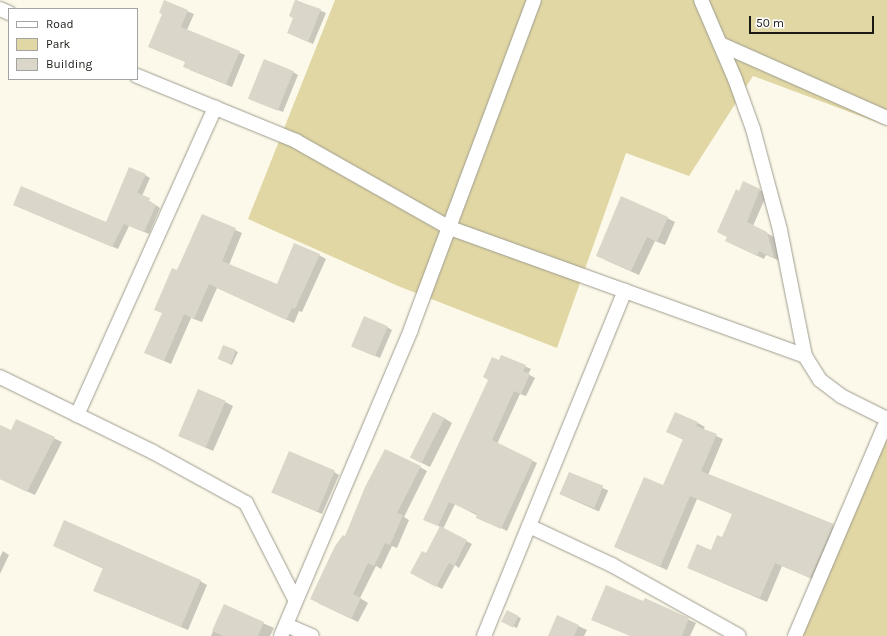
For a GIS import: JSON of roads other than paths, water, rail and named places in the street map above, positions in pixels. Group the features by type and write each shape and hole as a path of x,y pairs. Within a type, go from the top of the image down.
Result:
{"street":[{"path":"312,636 284,631 295,599 411,329 534,0"},
{"path":"701,0 753,129 776,216 805,356 820,380 841,396 887,420 795,636"},
{"path":"720,44 887,118"},
{"path":"138,76 296,141 450,228 805,356"},
{"path":"78,415 215,108"},
{"path":"484,636 625,291"},
{"path":"0,377 78,415 246,503 295,599"},
{"path":"529,526 612,565 739,636"}]}
